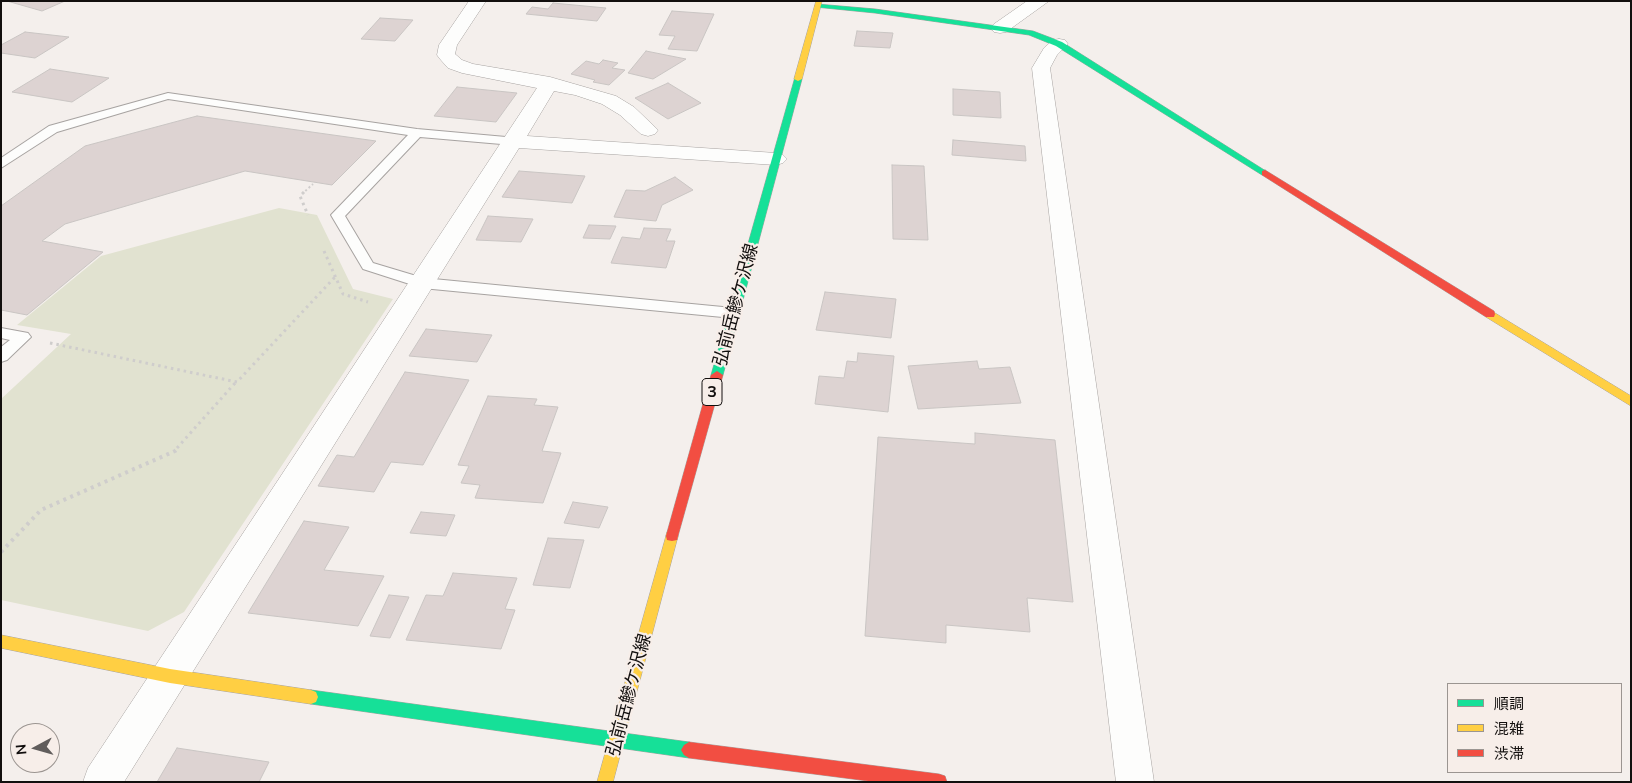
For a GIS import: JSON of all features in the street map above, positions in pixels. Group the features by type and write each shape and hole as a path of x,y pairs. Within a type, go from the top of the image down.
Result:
{"street":[{"path":"478,1 453,36 446,55 455,64 469,69 579,90 610,100 627,111 648,130"},
{"path":"1000,28 1029,7 1041,1"},
{"path":"818,3 1030,33 1059,44 1110,74 1631,402"},
{"name":"弘前岳鰺ケ沢線","path":"605,782 818,3"},
{"path":"1059,44 1050,52 1041,68 1135,782"},
{"path":"102,782 550,84"},
{"path":"513,141 776,159"},
{"path":"1,641 170,676 616,741 939,782"}],"lane":[{"path":"3,161 53,128 168,96 417,133 513,141"},
{"path":"417,133 338,214 368,266 422,282 733,313"},
{"path":"1,333 23,337"},
{"path":"1,356 23,337"}],"path":[{"path":"1,552 41,510 175,451 335,277"},
{"path":"23,337 237,382"}],"green space":[{"path":"279,208 317,215 353,289 393,299 184,612 148,631 1,600 1,399 71,334 17,325 101,256"}],"building":[{"path":"7,1 65,1 42,11"},
{"path":"553,3 606,8 597,21 526,14 532,7 548,9"},
{"path":"672,11 714,14 697,51 668,49 675,36 659,35"},
{"path":"380,18 413,20 395,41 361,39"},
{"path":"857,31 893,33 890,48 854,46"},
{"path":"25,32 69,37 35,58 1,53 1,45"},
{"path":"646,51 686,59 653,79 628,73"},
{"path":"603,60 618,63 612,68 625,70 609,85 593,82 595,80 571,74 586,61 599,64"},
{"path":"50,69 109,78 72,102 12,92"},
{"path":"668,83 701,103 668,119 635,98"},
{"path":"457,87 517,93 496,122 434,116"},
{"path":"953,89 1000,92 1001,118 953,115"},
{"path":"197,116 376,141 332,185 245,171 65,224 42,241 103,252 27,315 1,310 1,206 85,146"},
{"path":"953,140 1025,146 1026,161 952,155"},
{"path":"892,165 924,166 928,240 893,239"},
{"path":"519,171 585,176 572,203 502,197"},
{"path":"675,177 693,190 662,205 656,221 614,217 626,190 645,191"},
{"path":"488,216 533,219 521,242 476,240"},
{"path":"589,225 616,226 610,239 583,238"},
{"path":"644,228 671,229 666,241 675,241 666,268 611,263 622,237 640,239"},
{"path":"825,292 896,299 891,338 816,330"},
{"path":"426,329 492,335 477,362 409,356"},
{"path":"858,353 894,356 888,412 815,404 819,376 844,378 847,361 857,362"},
{"path":"977,361 979,369 1010,367 1021,403 918,409 908,366"},
{"path":"405,372 469,380 423,465 391,462 374,492 318,486 337,455 354,457"},
{"path":"488,396 537,399 534,405 558,407 542,451 561,453 543,503 475,498 480,485 461,483 469,466 458,465"},
{"path":"975,433 1055,440 1073,602 1027,598 1030,632 946,625 946,643 865,636 878,437 975,444"},
{"path":"573,502 608,507 599,528 564,523"},
{"path":"421,512 455,515 446,536 410,533"},
{"path":"304,521 349,527 324,570 384,576 358,626 248,613"},
{"path":"548,538 584,540 570,588 533,585"},
{"path":"453,573 517,578 505,609 515,610 501,649 406,640 426,595 443,596"},
{"path":"389,595 409,597 390,638 370,636"},
{"path":"177,748 269,762 259,782 157,782"}],"traffic: fast":[{"path":"817,6 875,11 1030,33 1059,44 1265,173"},
{"path":"717,375 798,79"},
{"path":"311,697 689,750"}],"traffic: slow":[{"path":"798,79 819,1"},
{"path":"1490,314 1631,402"},
{"path":"605,782 672,536"},
{"path":"1,641 170,676 311,697"}],"traffic: jam":[{"path":"1265,173 1490,314"},
{"path":"672,536 717,375"},
{"path":"689,750 939,782"}]}
